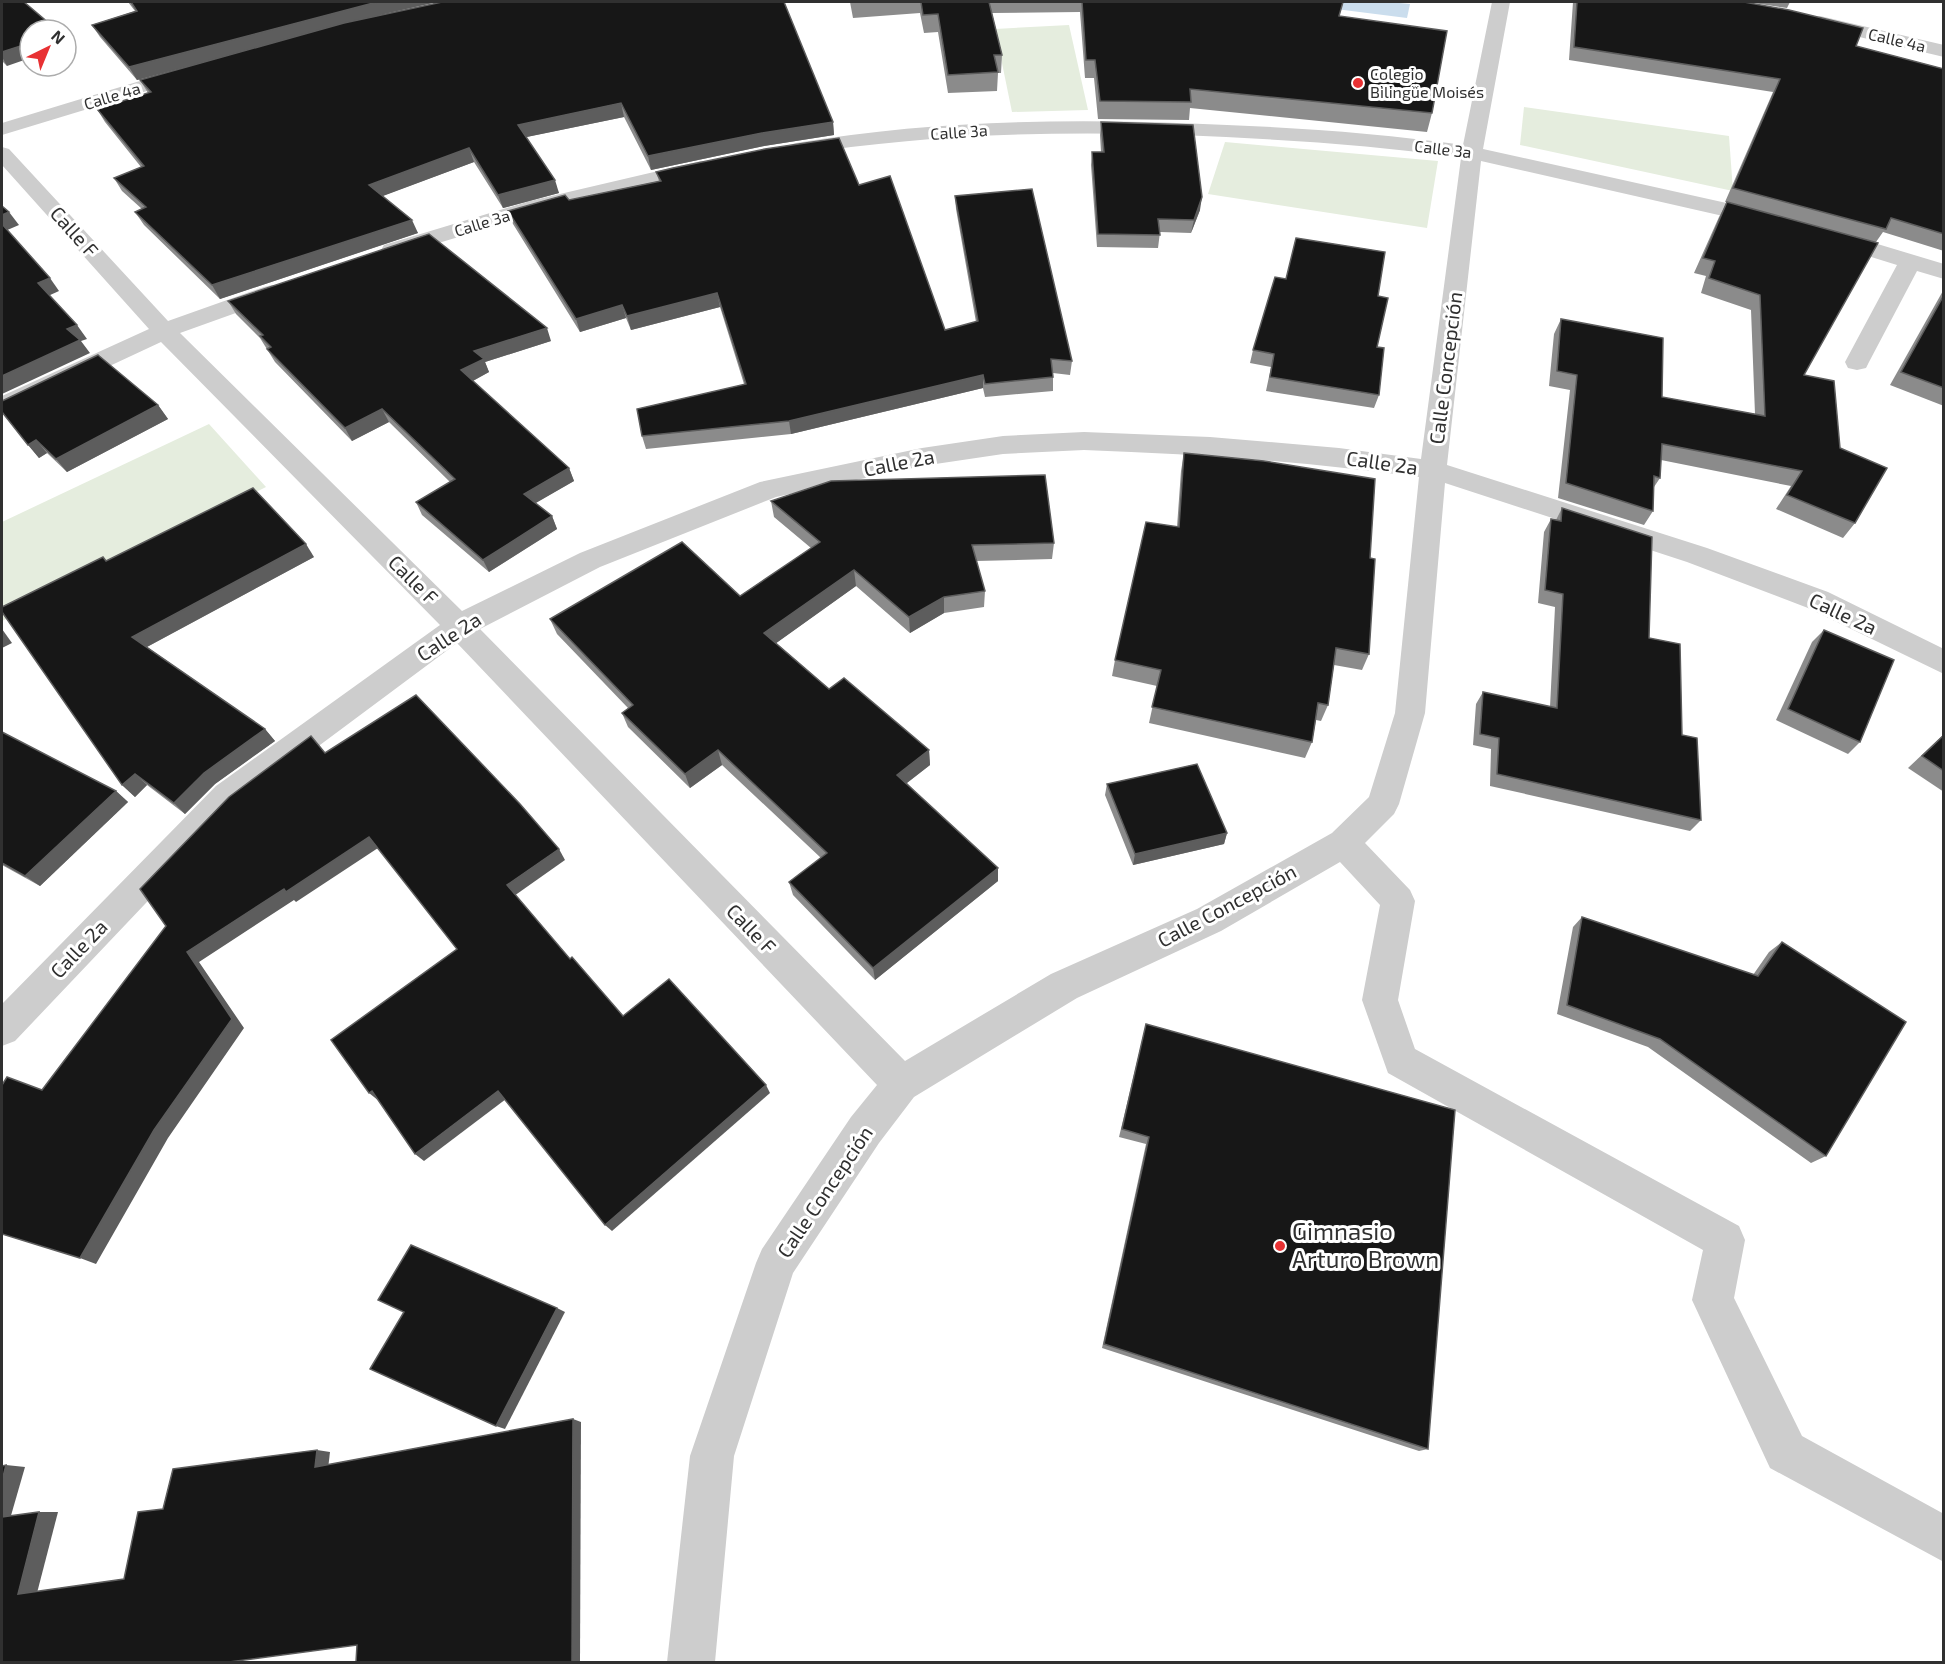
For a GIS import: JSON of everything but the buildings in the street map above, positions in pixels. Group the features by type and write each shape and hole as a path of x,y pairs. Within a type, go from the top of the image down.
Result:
{"street":[{"name":"Calle Concepción","path":"691,1662 712,1456 776,1263 865,1130 901,1084 1064,986 1209,920 1344,843 1383,804 1410,713 1433,470 1472,152 1501,2"},
{"name":"Calle 4a","path":"1800,19 1944,51"},
{"name":"Calle 4a","path":"2,129 200,69"},
{"name":"Calle 3a","path":"772,154 894,137 981,129 1070,126 1160,127 1319,135 1472,152 1785,224"},
{"name":"Calle F","path":"2,153 164,331 459,626 901,1084"},
{"name":"Calle 3a","path":"369,257 538,206 678,171 725,162"},
{"path":"1808,230 1944,272"},
{"path":"1857,362 1911,261"},
{"path":"2,406 164,331 293,284"},
{"name":"Calle 2a","path":"2,1029 227,796 459,626 590,560 770,489 922,457 1003,445 1084,441 1210,446 1328,456 1433,470 1697,555 1818,600 1944,663"},
{"path":"1344,843 1398,902 1380,1000 1401,1061 1725,1240 1713,1300 1786,1452 1944,1539"}],"green space":[{"path":"1069,25 1088,110 1012,112 995,29"},
{"path":"1524,107 1729,136 1733,191 1520,145"},
{"path":"1225,142 1438,161 1427,228 1208,194"},
{"path":"209,424 266,487 2,621 2,522"}],"water":[{"path":"1313,2 1410,4 1407,18 1312,6"}],"place":[{"name":"Colegio Bilingüe Moisés","path":"1358,83"},
{"name":"Gimnasio Arturo Brown","path":"1280,1246"}]}
